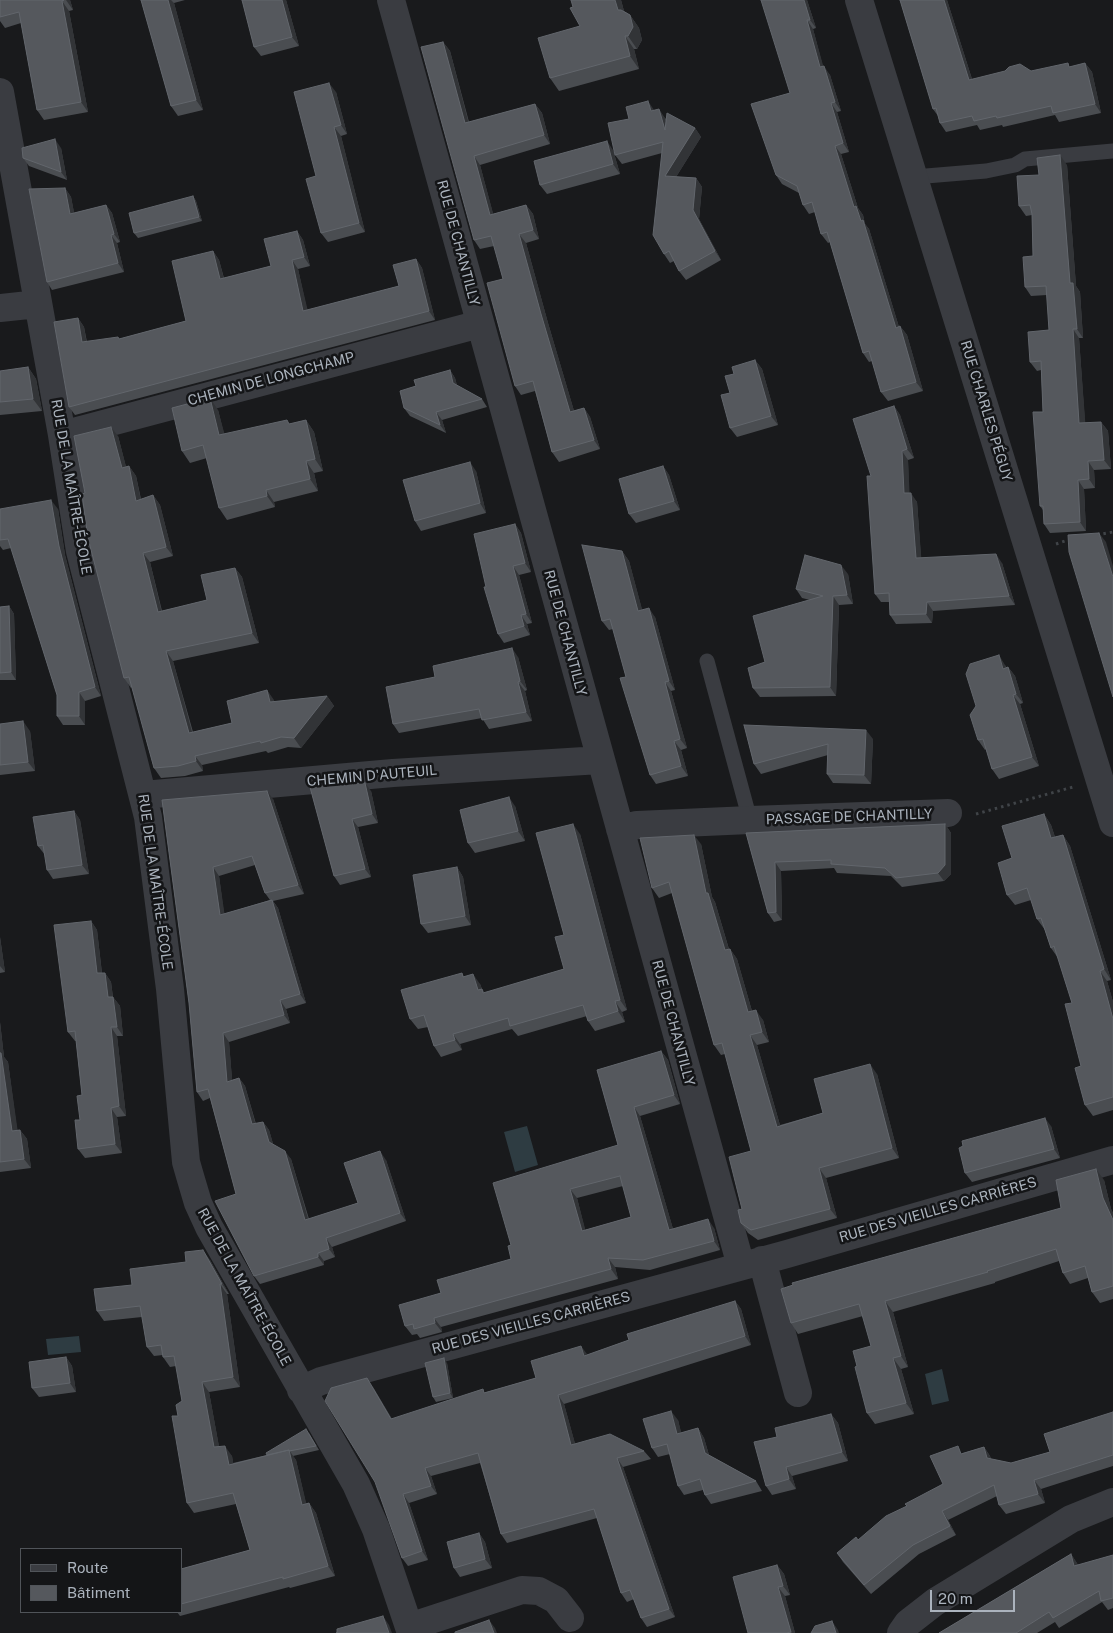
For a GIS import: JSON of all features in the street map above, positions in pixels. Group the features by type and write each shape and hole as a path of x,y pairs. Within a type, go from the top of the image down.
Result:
{"street":[{"name":"RUE DE CHANTILLY","path":"390,0 600,760 751,1263"},
{"name":"RUE CHARLES PÉGUY","path":"859,0 1113,823"},
{"name":"RUE DE LA MAÎTRE-ÉCOLE","path":"0,92 6,163 38,304 62,435 80,551 143,795 159,894 186,1162 198,1202 209,1226 356,1484 376,1529 410,1630"},
{"path":"0,308 38,304"},
{"name":"CHEMIN DE LONGCHAMP","path":"62,435 480,324"},
{"name":"CHEMIN D'AUTEUIL","path":"143,795 393,773 600,760"},
{"name":"PASSAGE DE CHANTILLY","path":"620,829 637,825 750,820 960,814"},
{"name":"RUE DES VIEILLES CARRIÈRES","path":"301,1390 321,1380 751,1263 1113,1160"},
{"path":"751,1263 798,1393"},
{"path":"900,1633 917,1615 944,1597 1071,1519 1113,1502"},
{"path":"410,1630 522,1590 539,1591 556,1600 570,1618"}],"lane":[{"path":"914,177 986,171 1015,165 1025,159 1113,151"},
{"name":"PASSAGE DE CHANTILLY","path":"707,662 750,820"}],"path":[{"path":"1095,535 1113,532"},
{"path":"1051,546 1078,538"},
{"path":"960,814 1076,786"}],"shaded area":[{"path":"527,1126 538,1165 515,1172 504,1132"},
{"path":"79,1336 81,1352 48,1355 46,1339"},
{"path":"942,1369 949,1401 932,1405 925,1374"}],"building":[{"path":"0,0 64,0 62,1 81,102 37,110 19,12 0,17"},
{"path":"141,0 168,0 196,100 171,106"},
{"path":"242,0 282,0 292,37 254,47"},
{"path":"571,0 615,0 618,10 630,15 633,27 628,36 625,36 630,56 550,78 538,38 580,26 570,8 573,7"},
{"path":"761,0 804,0 810,20 807,20 820,67 824,66 835,102 831,103 843,143 835,146 854,207 856,206 861,221 863,220 896,328 900,326 916,382 881,392 869,351 863,353 827,232 821,234 812,202 803,205 797,186 776,175 751,104 790,93"},
{"path":"900,0 944,0 969,80 1005,71 1009,67 1020,64 1031,71 1068,63 1069,67 1085,63 1095,104 1053,113 1051,106 997,118 996,116 974,121 972,116 940,123 936,108 933,109"},
{"path":"443,42 465,123 535,104 544,135 474,156 490,215 526,205 533,230 519,234 541,314 570,412 584,408 594,440 552,452 533,381 515,386 487,283 503,279 491,236 474,240 421,47"},
{"path":"329,83 341,125 334,127 359,223 321,233 306,179 316,176 294,92"},
{"path":"648,101 651,111 659,109 665,130 667,113 695,128 665,176 696,178 693,210 715,251 679,271 669,251 664,254 653,235 663,142 615,155 608,123 629,119 626,107"},
{"path":"55,139 61,172 23,158 22,148"},
{"path":"607,141 613,164 540,185 534,161"},
{"path":"1060,155 1070,283 1073,283 1077,329 1073,329 1079,423 1101,422 1104,460 1088,461 1089,479 1078,480 1080,522 1044,524 1043,506 1040,506 1033,412 1043,412 1041,361 1030,362 1028,332 1049,330 1046,286 1025,287 1023,257 1033,256 1032,214 1030,205 1019,206 1017,176 1039,175 1037,158"},
{"path":"65,188 70,214 106,205 114,234 111,235 118,263 47,282 29,189"},
{"path":"193,196 199,217 134,233 129,213"},
{"path":"297,231 304,257 292,260 303,311 399,286 393,265 416,259 429,311 69,407 54,322 78,318 82,342 118,337 119,339 186,321 172,261 213,251 220,279 271,266 264,239"},
{"path":"755,360 771,416 730,428 721,395 730,393 725,376 734,374 732,367"},
{"path":"28,367 33,399 0,402 0,371"},
{"path":"450,370 453,383 482,399 436,412 440,425 404,408 400,391 416,386 414,380"},
{"path":"210,398 219,435 287,420 289,424 306,420 315,459 306,461 310,479 266,490 267,496 219,508 203,445 182,451 172,408"},
{"path":"894,406 907,449 902,451 904,493 911,493 916,558 996,554 1009,596 927,602 926,614 890,615 889,593 875,594 867,476 871,476 853,419"},
{"path":"111,427 122,468 129,466 136,501 153,495 166,547 143,553 158,612 207,600 201,575 235,568 252,633 166,651 189,733 232,723 227,701 267,690 270,702 327,696 294,738 281,737 261,743 260,741 195,756 196,761 178,766 154,768 129,677 124,678 88,538 82,494 85,493 74,436"},
{"path":"470,462 480,503 415,521 403,480"},
{"path":"663,466 674,501 629,514 619,479"},
{"path":"51,500 59,546 95,687 79,692 79,716 57,716 57,695 8,539 0,540 0,509"},
{"path":"515,524 525,563 513,566 526,614 521,615 524,626 498,634 484,587 486,587 474,534"},
{"path":"1099,533 1113,577 1113,697 1069,552 1068,535"},
{"path":"582,545 622,551 638,611 649,608 669,681 665,682 680,739 674,741 681,766 650,775 620,678 626,677 610,619 602,621"},
{"path":"805,555 841,565 847,595 833,596 830,687 753,688 748,668 765,662 753,616 823,596 796,589"},
{"path":"9,606 11,672 0,673 0,607"},
{"path":"512,648 526,712 482,720 479,709 393,724 386,687 435,677 433,666"},
{"path":"999,655 1003,669 1008,667 1016,694 1013,695 1032,757 992,769 983,739 978,740 970,715 976,706 966,674 970,664"},
{"path":"23,721 28,762 0,765 0,724"},
{"path":"744,725 866,730 864,775 827,774 828,744 754,764"},
{"path":"365,783 372,814 352,819 365,869 334,876 310,787"},
{"path":"267,791 298,885 265,893 252,856 213,867 220,915 272,900 300,994 280,1000 284,1015 223,1033 227,1082 239,1078 252,1124 263,1122 269,1142 285,1151 305,1220 358,1203 344,1163 380,1151 400,1213 326,1238 329,1249 318,1253 318,1257 254,1276 215,1201 236,1194 208,1089 197,1092 189,1003 162,800"},
{"path":"509,797 518,831 468,843 460,810"},
{"path":"74,811 82,865 47,870 43,845 38,846 33,817"},
{"path":"1044,814 1051,838 1063,835 1104,969 1100,971 1113,1019 1113,1097 1085,1105 1075,1068 1081,1066 1065,1004 1072,1003 1054,946 1051,948 1041,918 1037,919 1027,888 1007,895 998,863 1012,858 1002,826"},
{"path":"573,824 620,1000 615,1001 618,1011 588,1021 583,1005 510,1026 508,1018 453,1034 455,1040 434,1046 424,1015 410,1019 401,990 462,973 463,977 473,974 478,990 482,989 483,993 564,969 555,937 564,935 536,833"},
{"path":"945,824 945,865 938,873 896,878 885,868 831,864 831,860 775,862 776,912 768,913 746,833"},
{"path":"694,835 706,893 708,893 725,950 730,949 748,1012 756,1010 762,1032 750,1035 777,1127 823,1113 814,1079 870,1064 892,1148 819,1168 830,1209 751,1230 741,1223 738,1210 742,1209 729,1157 751,1151 722,1043 714,1045 669,882 652,888 640,838"},
{"path":"457,867 465,916 421,924 413,875"},
{"path":"91,921 97,973 105,973 108,997 113,997 117,1027 111,1027 119,1106 111,1108 115,1144 78,1149 75,1120 80,1120 77,1096 82,1095 75,1031 68,1032 54,925"},
{"path":"661,1051 674,1095 634,1107 669,1230 708,1219 714,1241 643,1260 608,1258 611,1269 434,1318 435,1323 414,1329 413,1324 405,1326 399,1305 441,1293 437,1280 511,1259 508,1246 511,1245 493,1183 618,1145 597,1070","holes":["620,1176 631,1217 582,1231 570,1189"]},
{"path":"0,1053 12,1131 20,1130 24,1159 0,1162"},
{"path":"1045,1118 1054,1149 965,1173 959,1148 963,1146 962,1141"},
{"path":"1096,1169 1103,1198 1113,1220 1113,1286 1092,1292 1085,1266 1063,1273 1056,1249 988,1272 885,1301 901,1356 893,1358 906,1403 867,1413 855,1367 857,1366 853,1351 871,1346 859,1304 791,1323 781,1289 793,1285 792,1283 1061,1208 1056,1180"},
{"path":"203,1250 222,1284 220,1284 233,1377 202,1382 214,1447 225,1446 229,1465 289,1450 302,1505 309,1503 328,1566 182,1604 182,1569 250,1550 233,1493 187,1503 172,1416 178,1416 176,1405 182,1401 174,1356 163,1357 161,1345 147,1347 140,1306 97,1311 94,1289 132,1285 130,1269 186,1262 185,1252"},
{"path":"735,1301 745,1336 558,1395 571,1445 610,1434 644,1451 617,1458 669,1609 641,1618 630,1590 621,1593 594,1509 501,1534 478,1453 425,1468 431,1486 403,1494 422,1551 402,1558 375,1482 325,1401 331,1388 367,1378 391,1419 483,1389 484,1393 536,1378 531,1361 581,1346 584,1356 629,1340 627,1334"},
{"path":"66,1357 70,1383 32,1388 29,1362"},
{"path":"444,1358 450,1393 433,1397 425,1363"},
{"path":"671,1411 677,1434 698,1428 705,1453 756,1481 705,1495 700,1479 678,1486 667,1444 652,1448 643,1419"},
{"path":"1113,1412 1113,1455 1034,1480 1038,1494 999,1505 994,1485 942,1511 950,1526 913,1545 864,1585 837,1553 856,1537 858,1540 886,1516 907,1506 905,1504 943,1484 930,1456 958,1446 961,1454 984,1447 987,1458 1011,1463 1050,1452 1044,1434"},
{"path":"831,1414 842,1452 786,1467 789,1479 766,1486 754,1442 777,1437 775,1428"},
{"path":"306,1429 316,1446 267,1455 266,1453"},
{"path":"479,1533 485,1559 454,1568 447,1542"},
{"path":"1071,1554 1074,1566 1113,1555 1113,1598 1101,1601 1099,1591 1053,1618 1049,1612 1016,1633 939,1633"},
{"path":"777,1565 783,1586 778,1587 791,1632 748,1633 733,1577"},
{"path":"383,1616 389,1633 337,1633 337,1629"},
{"path":"489,1620 494,1633 455,1633 455,1632"},
{"path":"832,1621 836,1633 811,1633 815,1626"}]}
